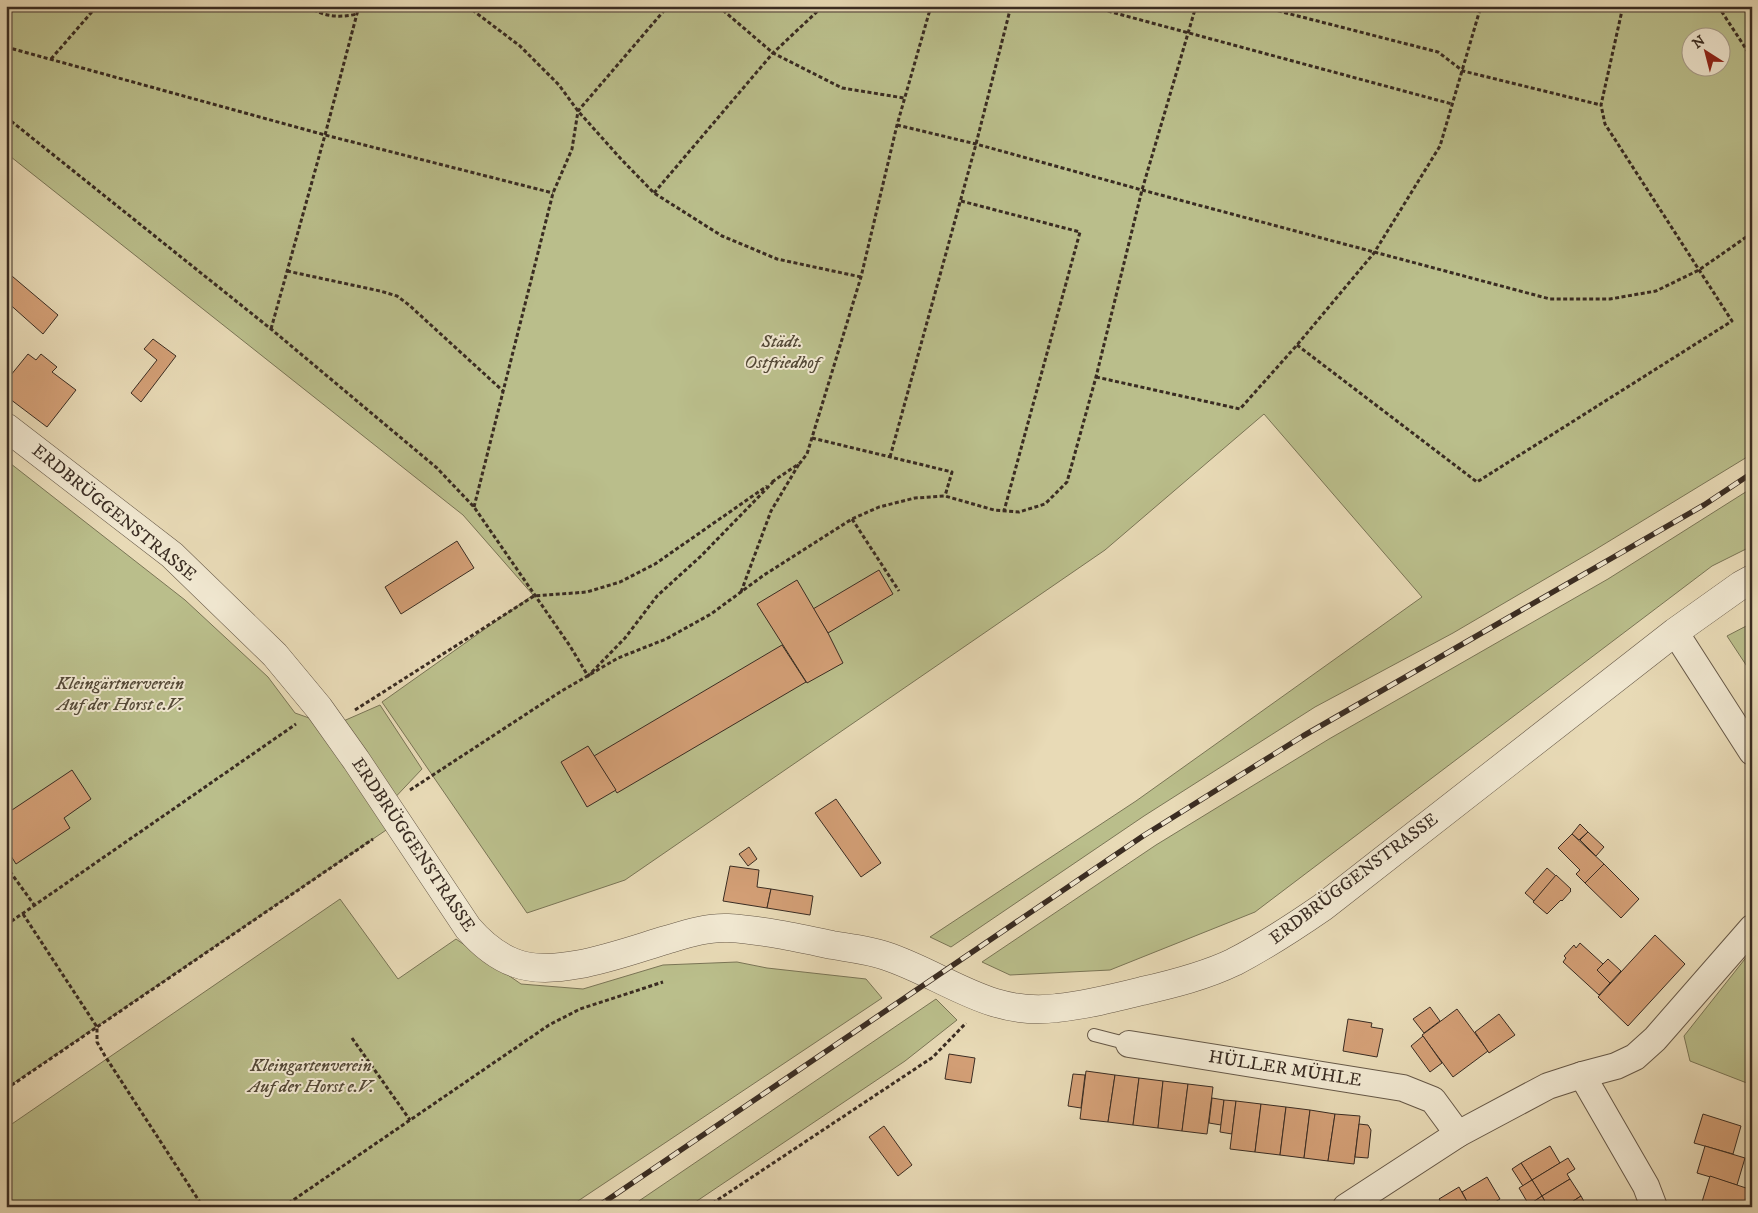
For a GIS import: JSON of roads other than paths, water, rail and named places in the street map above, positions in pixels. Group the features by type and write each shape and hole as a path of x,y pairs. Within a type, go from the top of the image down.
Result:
{"street":[{"name":"ERDBRÜGGENSTRASSE","path":"6,427 172,555 275,655 325,717 468,928 491,950 516,964 533,968 554,968 613,955 698,931 732,928 781,934 883,955 908,964 981,999 1017,1009 1056,1008 1117,997 1183,981 1231,963 1278,938 1323,907 1675,632 1752,579"},
{"path":"1675,632 1752,752"},
{"path":"1346,1207 1458,1134 1548,1086 1616,1066 1636,1057 1654,1040 1752,928"},
{"name":"HÜLLER MÜHLE","path":"1129,1044 1404,1088 1433,1100 1458,1134"},
{"path":"1582,1075 1646,1186 1654,1207"}],"lane":[{"name":"HÜLLER MÜHLE","path":"1094,1035 1129,1044"}],"railway":[{"path":"597,1207 1143,836 1303,736 1704,505 1752,473"}],"park label":[{"name":"Städt. Ostfriedhof","path":"782,352"},
{"name":"Kleingärtnerverein Auf der Horst e.V.","path":"120,694"},
{"name":"Kleingartenverein Auf der Horst e.V.","path":"311,1076"}]}
